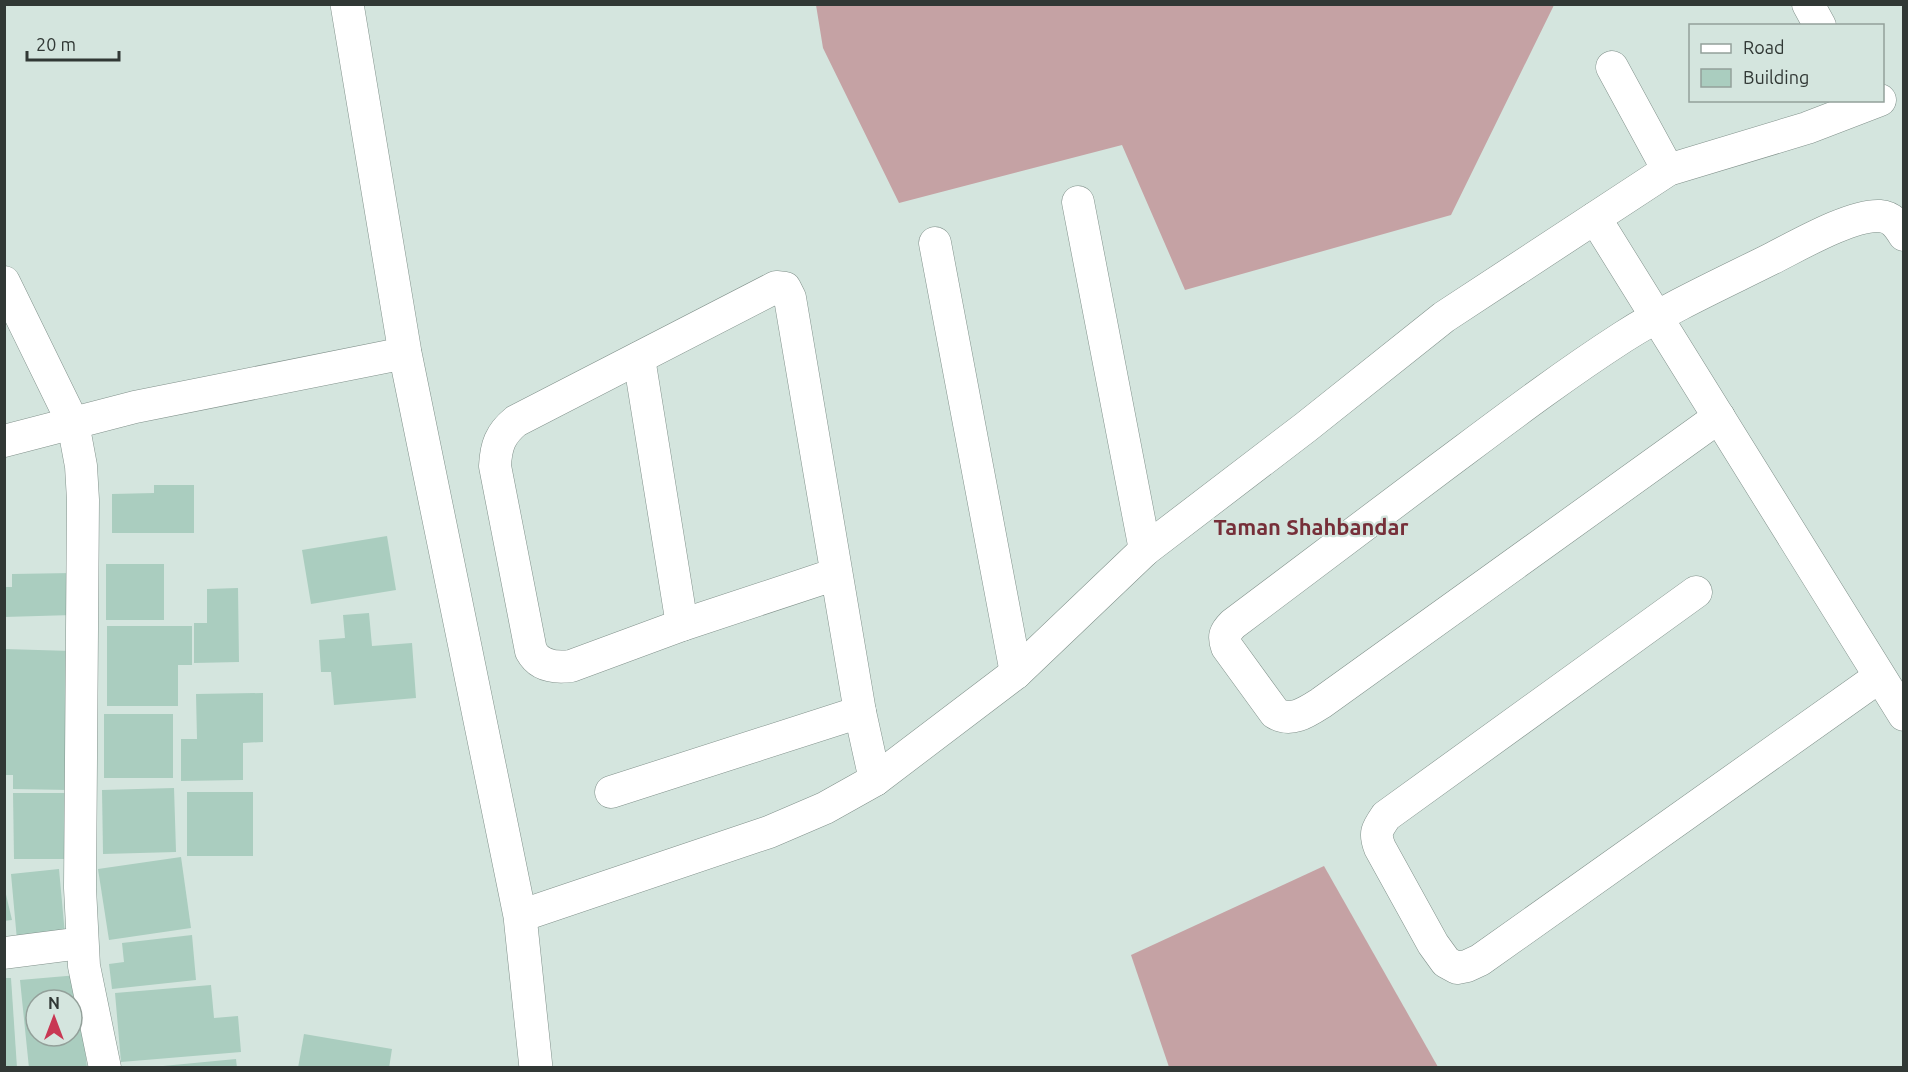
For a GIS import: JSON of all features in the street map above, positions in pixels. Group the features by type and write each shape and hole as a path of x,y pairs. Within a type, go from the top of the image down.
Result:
{"main road":[{"path":"347,4 405,353 520,916 536,1068"}],"street":[{"path":"1808,4 1819,24"},
{"path":"1612,67 1668,170"},
{"path":"1884,98 1904,93"},
{"path":"520,916 769,832 825,808 875,780 1016,673 1145,550 1306,427 1444,317 1668,170 1807,128 1871,102"},
{"path":"1078,202 1145,550"},
{"path":"1719,417 1331,696 1298,716 1282,717 1275,712 1227,647 1224,639 1225,632 1233,624 1503,421 1579,367 1657,316 1790,249 1858,220 1870,217 1888,218 1899,227 1904,235"},
{"path":"1595,218 1904,715"},
{"path":"935,243 1016,673"},
{"path":"4,282 73,423 81,466 83,500 80,877 82,943 86,977 105,1068"},
{"path":"837,574 682,625 571,666 561,667 539,662 531,651 495,466 496,450 502,435 516,421 776,287 785,288 790,298 837,574 860,712 875,780"},
{"path":"4,441 135,407 405,353"},
{"path":"639,358 682,625"},
{"path":"1696,592 1386,816 1379,826 1376,838 1380,848 1433,944 1446,962 1457,968 1480,960 1879,677"},
{"path":"611,792 860,712"},
{"path":"4,953 82,943"}],"shaded area":[{"path":"816,4 1554,5 1451,215 1185,290 1122,145 899,203 823,48"},
{"path":"1324,866 1438,1067 1169,1067 1131,955"}],"building":[{"path":"154,485 194,485 194,533 112,533 112,494 154,493"},
{"path":"387,536 396,590 311,604 302,550"},
{"path":"106,564 164,564 164,620 106,620"},
{"path":"72,573 73,615 4,617 4,587 12,587 12,574"},
{"path":"238,588 239,662 194,663 194,623 207,623 207,589"},
{"path":"369,613 372,646 412,643 416,698 334,705 331,672 321,672 319,640 345,638 343,615"},
{"path":"107,626 192,626 192,665 178,665 178,706 107,706"},
{"path":"4,649 72,651 69,790 13,789 13,775 4,775"},
{"path":"263,693 263,742 243,743 243,780 181,781 181,739 197,739 196,694"},
{"path":"104,714 173,714 173,778 104,778"},
{"path":"174,788 176,852 103,854 102,790"},
{"path":"187,792 253,792 253,856 187,856"},
{"path":"13,793 72,793 72,859 14,859"},
{"path":"181,857 191,928 109,940 98,869"},
{"path":"59,869 65,935 17,940 11,874"},
{"path":"4,886 12,920 4,921"},
{"path":"192,935 196,980 112,989 109,964 124,962 122,943"},
{"path":"78,975 79,988 24,988 24,1019 20,980"},
{"path":"4,978 11,978 17,1068 4,1068"},
{"path":"211,985 214,1018 238,1016 241,1052 121,1062 115,993"},
{"path":"304,1034 392,1049 389,1068 298,1068"},
{"path":"84,1037 87,1068 29,1068 27,1048 84,1048"},
{"path":"236,1059 237,1068 163,1068 163,1066"}],"district":[{"name":"Taman Shahbandar","path":"1311,526"}]}
